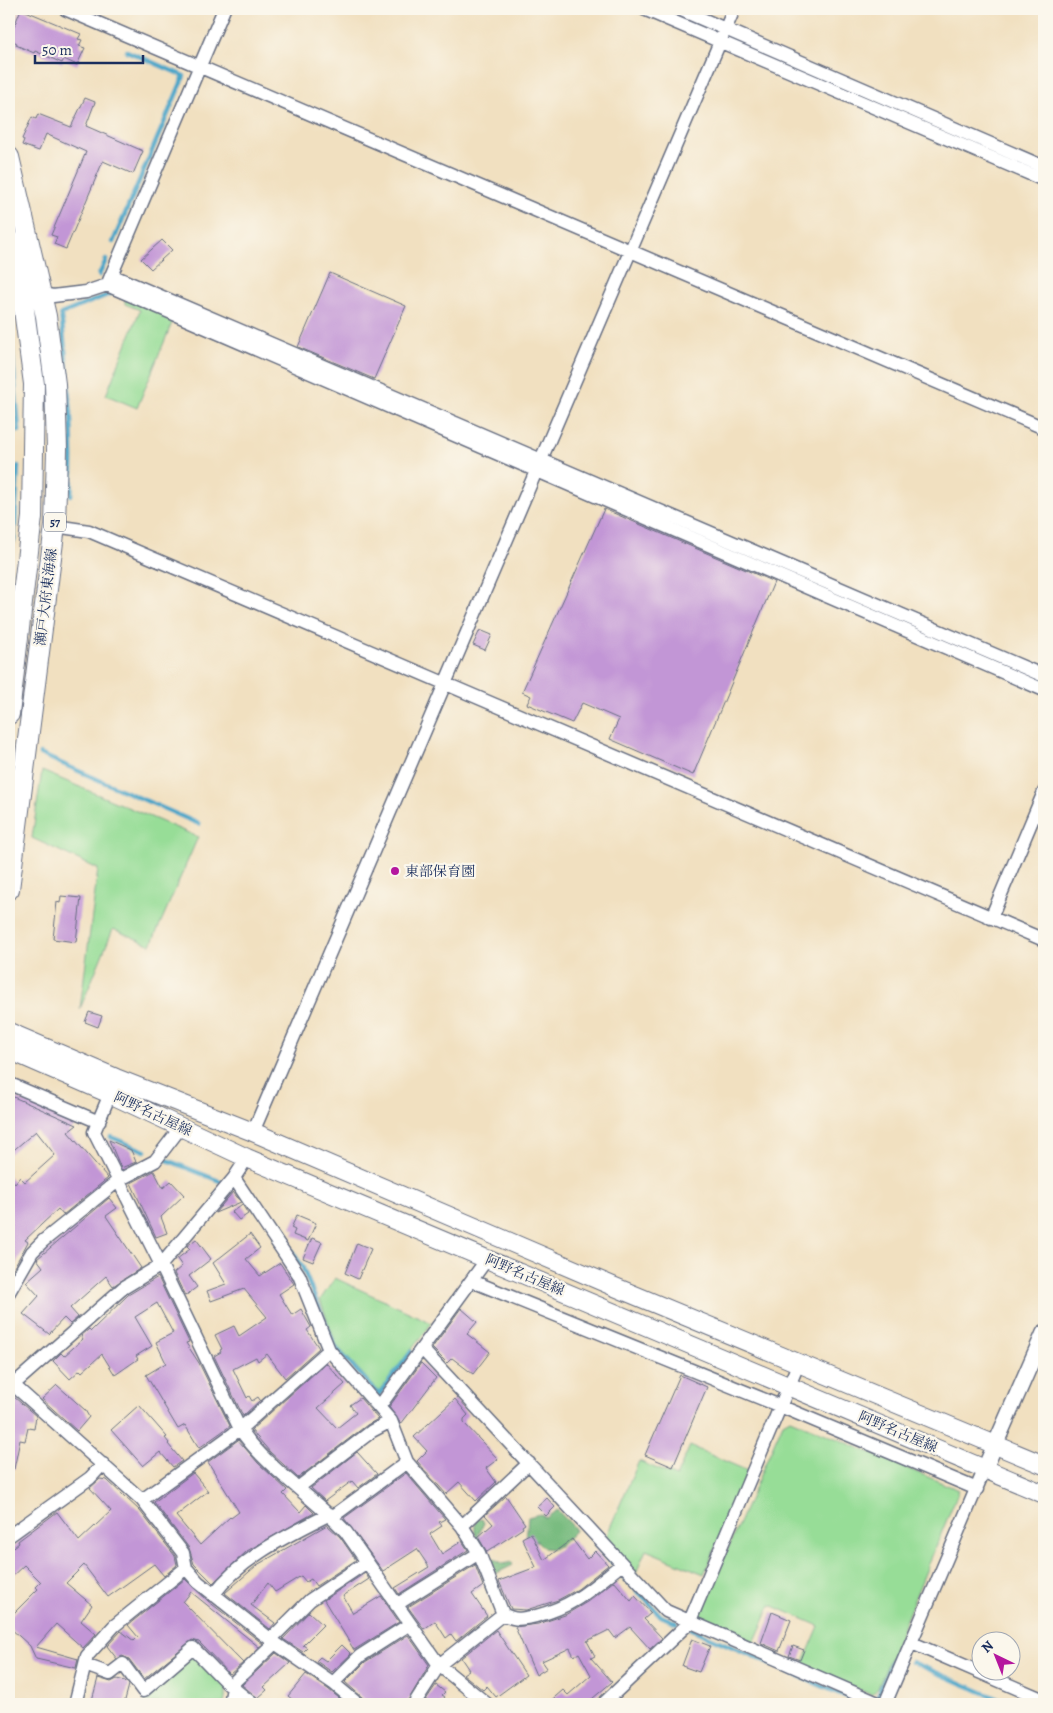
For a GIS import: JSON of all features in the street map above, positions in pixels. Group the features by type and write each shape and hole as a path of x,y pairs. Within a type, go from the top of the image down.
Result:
{"main road":[{"name":"瀬戸大府東海線","path":"9,157 34,384 32,518 13,652 9,714"},
{"name":"瀬戸大府東海線","path":"9,241 24,295 54,384 57,450 55,526 9,890"},
{"name":"阿野名古屋線","path":"9,1032 116,1078 253,1132 614,1287 1044,1465"},
{"name":"阿野名古屋線","path":"9,1050 110,1094 247,1158 1044,1494"}],"street":[{"path":"65,9 1044,428"},
{"path":"24,295 54,296 86,292 109,280 224,9"},
{"path":"644,9 1044,180"},
{"path":"678,9 1044,167"},
{"path":"253,1132 446,684 534,471 734,9"},
{"path":"109,280 540,459 1044,676"},
{"path":"109,280 534,471 1044,690"},
{"path":"55,526 89,531 1044,940"},
{"path":"991,918 1044,792"},
{"path":"10,1084 99,1122"},
{"path":"110,1094 94,1132 161,1265 240,1430 254,1450 331,1515 346,1532 439,1665 487,1704"},
{"path":"9,1292 32,1252 119,1180 156,1161 181,1127"},
{"path":"247,1158 234,1178 161,1265 123,1288 11,1383 142,1500 183,1553 186,1568 213,1595 273,1641 333,1683 358,1704"},
{"path":"234,1178 299,1275 329,1350 391,1421 407,1462 462,1526 479,1553 503,1614 510,1618 521,1620 556,1611 574,1603 622,1564"},
{"path":"379,1408 487,1259"},
{"path":"472,1280 780,1406 976,1489"},
{"path":"885,1704 1044,1333"},
{"path":"422,1349 666,1611 872,1703"},
{"path":"142,1500 240,1430 329,1350"},
{"path":"603,1704 689,1622 799,1362"},
{"path":"299,1487 372,1431 391,1421"},
{"path":"213,1595 228,1576 241,1565 274,1543 331,1515 407,1462"},
{"path":"9,1536 90,1478 103,1464"},
{"path":"462,1526 529,1464"},
{"path":"396,1605 479,1553"},
{"path":"230,1704 234,1682 310,1600 367,1562"},
{"path":"75,1704 87,1656 114,1626 186,1568"},
{"path":"414,1704 439,1665 503,1614"},
{"path":"333,1683 360,1656 410,1624"},
{"path":"912,1643 1044,1700"},
{"path":"85,1665 110,1674 123,1664 143,1691 193,1648 233,1688 254,1704"}],"green space":[{"path":"125,299 174,318 137,408 106,395 140,310 125,304"},
{"path":"42,771 198,837 151,945 113,929 80,1009 98,869 32,838"},
{"path":"335,1278 432,1323 379,1392 337,1346 320,1300"},
{"path":"790,1419 959,1490 878,1688 872,1695 802,1666 819,1626 771,1605 753,1645 696,1621 783,1423"},
{"path":"690,1446 748,1471 704,1574 646,1550 636,1573 605,1539 639,1461 676,1477"},
{"path":"557,1510 574,1527 575,1531 562,1544 553,1549 544,1548 537,1541 526,1540 528,1517 540,1514 546,1518"},
{"path":"477,1519 482,1519 484,1523 478,1535 490,1557 504,1564 512,1562 513,1565 495,1574 492,1571 476,1539 475,1525"},
{"path":"193,1652 227,1687 224,1704 144,1703 145,1694"}],"building":[{"path":"21,9 81,34 78,39 82,40 79,46 85,48 77,65 64,59 62,63 35,51 34,53 16,45 17,43 9,39"},
{"path":"85,98 95,102 86,126 143,151 133,174 103,161 66,249 54,244 57,237 51,235 86,152 46,134 39,151 22,145 24,140 22,139 32,117 36,119 38,114 71,127"},
{"path":"162,240 172,250 151,269 141,259"},
{"path":"330,273 406,306 374,379 298,347"},
{"path":"604,509 774,582 693,775 610,739 619,719 582,703 572,723 527,704 531,696 522,692"},
{"path":"480,630 492,635 485,650 473,645"},
{"path":"61,896 81,898 76,942 53,939 57,902 60,903"},
{"path":"89,1012 102,1016 98,1027 85,1022"},
{"path":"9,1095 77,1125 68,1132 108,1178 63,1215 58,1209 25,1240 28,1242 9,1276 9,1176 15,1183 20,1177 25,1182 55,1155 36,1131 9,1154"},
{"path":"109,1140 131,1150 136,1162 121,1168"},
{"path":"154,1171 163,1188 171,1181 184,1195 161,1217 167,1233 156,1237 131,1183"},
{"path":"233,1192 241,1202 215,1213"},
{"path":"109,1198 117,1208 106,1216 141,1268 113,1286 106,1276 70,1308 78,1317 70,1324 64,1318 49,1334 23,1314 39,1296 26,1282 43,1267 37,1259"},
{"path":"242,1204 248,1214 239,1220 232,1212"},
{"path":"297,1215 316,1223 308,1241 293,1235 295,1230 291,1228"},
{"path":"250,1234 260,1248 246,1259 260,1276 280,1263 294,1284 279,1294 292,1315 301,1309 311,1327 307,1330 319,1348 285,1378 267,1354 258,1361 256,1357 233,1369 247,1398 249,1396 252,1401 258,1397 260,1400 243,1416 214,1356 221,1352 220,1350 222,1349 215,1335 234,1326 239,1336 267,1317 244,1289 211,1301 207,1291 226,1284 213,1263"},
{"path":"312,1238 322,1242 313,1262 303,1258"},
{"path":"196,1239 211,1259 189,1276 197,1287 185,1296 174,1273 182,1266 177,1259 190,1249 187,1246"},
{"path":"357,1243 371,1249 358,1279 345,1273"},
{"path":"158,1277 189,1342 186,1343 199,1363 230,1426 199,1448 185,1425 178,1429 146,1375 166,1363 156,1342 173,1333 157,1303 135,1317 152,1346 136,1356 138,1359 115,1375 102,1354 82,1372 80,1370 70,1379 53,1361 61,1353 64,1356 83,1339 81,1336 89,1329 91,1331 128,1295"},
{"path":"461,1308 477,1322 467,1334 490,1352 473,1374 452,1358 447,1363 432,1348"},
{"path":"326,1363 345,1384 318,1408 337,1428 356,1413 350,1405 360,1398 378,1419 367,1425 298,1478 270,1452 251,1430"},
{"path":"421,1363 436,1378 401,1424 389,1407"},
{"path":"680,1375 707,1387 673,1467 645,1455"},
{"path":"57,1385 85,1410 89,1417 77,1431 42,1399"},
{"path":"14,1397 36,1416 34,1429 28,1428 25,1441 20,1440 14,1469 9,1469 9,1422"},
{"path":"455,1399 468,1415 464,1419 464,1423 498,1459 486,1468 496,1482 476,1501 459,1482 446,1494 417,1461 427,1451 414,1437"},
{"path":"139,1405 167,1437 165,1438 168,1444 182,1461 173,1467 160,1452 143,1466 111,1430"},
{"path":"238,1440 258,1463 287,1490 283,1494 300,1512 306,1505 314,1513 247,1551 213,1583 194,1564 189,1548 154,1502 193,1473 208,1491 176,1516 200,1545 230,1517 239,1512 208,1462"},
{"path":"357,1452 377,1474 358,1488 352,1481 325,1501 311,1488"},
{"path":"406,1473 445,1519 439,1522 442,1526 430,1534 442,1554 462,1541 468,1550 399,1594 395,1588 429,1567 417,1549 383,1571 344,1518"},
{"path":"100,1479 107,1480 140,1511 175,1556 177,1565 164,1576 154,1564 108,1597 84,1565 66,1583 92,1605 81,1621 96,1634 83,1648 56,1624 36,1647 78,1659 76,1668 36,1659 30,1646 9,1627 9,1618 38,1589 36,1587 41,1582 24,1565 9,1579 9,1551 19,1543 18,1541 57,1512 79,1541 111,1511 90,1488"},
{"path":"506,1496 525,1524 522,1526 523,1528 487,1552 478,1537 493,1524 485,1515"},
{"path":"547,1498 555,1507 546,1516 537,1507"},
{"path":"327,1525 340,1537 356,1560 316,1586 311,1579 306,1582 301,1576 275,1592 268,1583 251,1605 275,1623 270,1629 225,1593 257,1565"},
{"path":"531,1533 544,1560 572,1539 587,1559 595,1551 608,1565 578,1589 558,1600 526,1610 511,1609 499,1581 536,1567 522,1538"},
{"path":"475,1565 483,1586 472,1594 487,1616 456,1641 451,1634 446,1638 435,1621 424,1629 408,1607"},
{"path":"365,1573 369,1579 343,1596 353,1613 381,1596 399,1622 354,1650 324,1600"},
{"path":"185,1579 208,1601 263,1644 259,1647 191,1592 183,1602 243,1663 230,1674 199,1642 192,1640 144,1679 129,1659 122,1656 117,1659 107,1646 121,1631 134,1641 138,1637 128,1625"},
{"path":"614,1581 631,1601 635,1596 651,1613 644,1619 662,1638 650,1649 630,1627 615,1638 609,1630 587,1641 595,1656 591,1658 612,1682 586,1704 547,1704 563,1690 568,1695 591,1675 579,1653 574,1656 570,1648 542,1661 547,1668 536,1675 515,1627 538,1624 565,1615 587,1602"},
{"path":"309,1612 323,1625 303,1645 307,1648 303,1652 283,1639"},
{"path":"772,1612 791,1620 779,1651 761,1643"},
{"path":"496,1630 526,1675 496,1697 487,1686 483,1690 463,1674 469,1670 461,1658"},
{"path":"408,1635 429,1665 406,1704 366,1704 363,1698 345,1682 365,1662"},
{"path":"692,1639 710,1646 699,1672 682,1666"},
{"path":"342,1645 351,1654 332,1672 316,1661 320,1657 326,1661"},
{"path":"793,1646 804,1650 800,1660 789,1656"},
{"path":"276,1653 290,1663 264,1687 267,1690 258,1698 242,1685"},
{"path":"306,1674 339,1698 333,1704 298,1704 288,1696"},
{"path":"98,1678 111,1682 117,1679 125,1681 129,1685 124,1704 91,1704"},
{"path":"436,1685 445,1692 442,1695 445,1697 440,1704 423,1704"}],"waterway":[{"path":"113,242 184,76 127,51"},
{"path":"99,275 106,260"},
{"path":"71,495 71,427 61,314 110,294"},
{"path":"12,347 19,431"},
{"path":"14,541 18,466"},
{"path":"9,583 10,572"},
{"path":"40,754 199,824"},
{"path":"111,1137 145,1151"},
{"path":"167,1160 222,1182"},
{"path":"256,1199 302,1266 335,1347 379,1395 411,1352"},
{"path":"597,1546 613,1563"},
{"path":"621,1573 661,1616 677,1623"},
{"path":"691,1629 861,1703"},
{"path":"878,1696 898,1647"},
{"path":"912,1662 1010,1704"}],"place":[{"name":"東部保育園","path":"395,871"}]}
